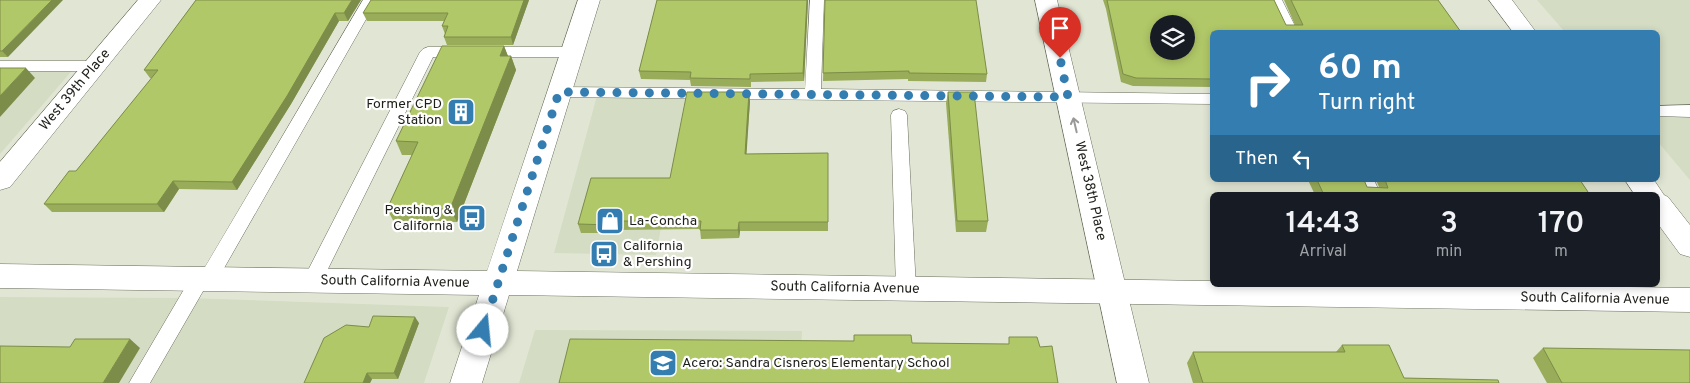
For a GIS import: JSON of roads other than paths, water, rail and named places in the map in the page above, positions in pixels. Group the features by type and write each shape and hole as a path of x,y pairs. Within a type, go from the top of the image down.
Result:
{"street":[{"name":"West 39th Place","path":"0,180 150,0"},
{"path":"466,383 589,0"},
{"name":"West 38th Place","path":"1046,0 1134,383"},
{"path":"1500,0 1523,30"},
{"path":"1660,207 1690,246"},
{"name":"South California Avenue","path":"0,276 1113,292 1420,291 1690,300"}],"lane":[{"path":"139,383 204,279 370,0"},
{"path":"813,94 817,0"},
{"path":"1275,0 1290,30"},
{"path":"313,280 428,52 572,52"},
{"path":"0,66 95,66"},
{"path":"559,92 1210,99"},
{"path":"1660,111 1690,111"},
{"path":"899,115 906,289"}],"place":[{"name":"Former CPD Station","path":"461,112"},
{"name":"Pershing & California","path":"472,218"},
{"name":"La-Concha","path":"610,221"},
{"name":"California & Pershing","path":"604,254"},
{"name":"Acero: Sandra Cisneros Elementary School","path":"663,363"}]}
